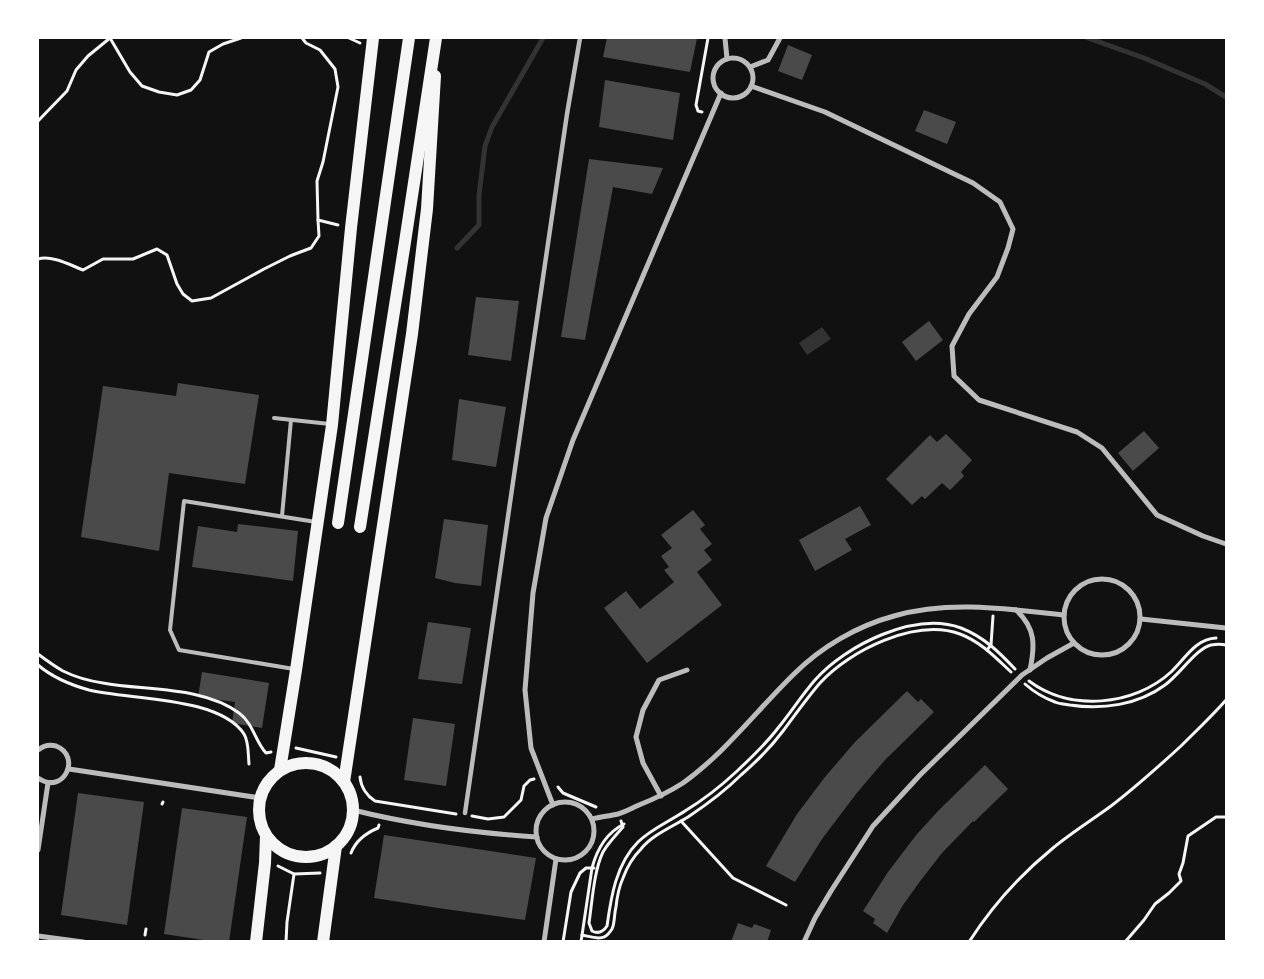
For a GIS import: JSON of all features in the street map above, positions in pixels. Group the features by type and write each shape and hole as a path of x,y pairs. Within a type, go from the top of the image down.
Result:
{"main road":[{"path":"280,770 332,425 351,228 373,38"},
{"path":"402,84 405,38"},
{"path":"338,523 410,38"},
{"path":"360,527 437,38"},
{"path":"344,782 412,334 427,209 437,38"},
{"path":"256,942 265,863 266,836 259,817 260,798 268,782 280,770 296,764 313,763 329,769 344,782 350,794 353,810 350,828 344,838 326,853 310,857 293,855 278,848 266,836"},
{"path":"322,942 336,846"}],"street":[{"path":"465,813 567,114 580,38"},
{"path":"725,38 727,59"},
{"path":"750,67 768,60 780,38"},
{"path":"733,58 740,59 750,67 753,80 748,91 738,97 726,96 717,89 713,77 717,66 722,62 733,58"},
{"path":"751,86 825,112 973,183 1000,202 1013,230 997,277 969,314 952,346 954,376 979,400 1077,432 1102,448 1157,515 1203,536 1226,544"},
{"path":"553,805 532,748 525,690 533,593 546,518 573,440 721,93"},
{"path":"1104,578 1119,582 1131,591 1139,604 1141,619 1139,630 1134,640 1115,654 1104,656 1093,655 1082,650 1074,643 1066,630 1064,615 1068,600 1076,588 1090,580 1104,578"},
{"path":"592,819 625,811 661,796 681,784 721,751 794,674 823,650 874,622 908,612 936,607 967,606 1064,615"},
{"path":"1016,610 1032,633 1034,642 1030,670"},
{"path":"1141,619 1226,628"},
{"path":"804,942 831,891 873,826 920,775 1020,677 1047,658 1074,643"},
{"path":"661,796 643,763 636,737 643,710 659,680 686,670"},
{"path":"38,750 46,746 58,747 64,751 69,762 68,769 63,778 53,783 48,783 38,778"},
{"path":"68,769 260,798"},
{"path":"38,850 48,783"},
{"path":"570,802 586,811 592,819 594,838 584,854 575,859 556,859 541,847 536,828 539,818 545,810 553,805 570,802"},
{"path":"353,810 470,831 537,837"},
{"path":"544,942 556,859"},
{"path":"38,936 83,942"}],"lane":[{"path":"274,418 332,425"},
{"path":"282,516 291,420"},
{"path":"296,670 179,650 170,630 184,501 318,522"}],"path":[{"path":"38,121 67,91 76,70 88,56 110,38 130,72 142,86 159,92 177,95 191,90 200,80 210,52 223,44 241,38"},
{"path":"38,259 60,261 83,270 103,259 133,259 157,249 167,256 177,284 183,294 192,301 211,298 290,256 311,248 319,236 317,181 324,162 338,87 335,69 320,50 306,43 302,38"},
{"path":"708,38 696,105 698,111 712,116"},
{"path":"318,220 351,228"},
{"path":"988,650 991,645 994,608"},
{"path":"619,813 623,827 604,850 598,868 589,923 592,931 596,933 604,930 607,926 618,873 638,842 686,811 736,772 757,752 816,679 830,665 870,640 913,626 932,623 960,628 991,645 1035,693 1056,702 1100,707 1118,705 1147,695 1164,686 1205,647 1212,644 1226,645"},
{"path":"582,935 604,938 609,934 612,928 618,892 624,876 642,846 706,804 740,777 782,733 820,683 852,657 872,646 914,631 945,630 971,639 994,654 1020,677 1038,688 1058,697 1100,701 1116,699 1144,690 1171,672 1194,647 1211,639 1221,638"},
{"path":"38,654 75,676 103,683 183,692 221,702 241,714 251,725 266,753 273,751 275,744 348,759"},
{"path":"38,665 68,683 90,690 172,702 212,711 226,717 244,734 248,746 249,764"},
{"path":"969,942 995,904 1021,876 1051,849 1142,781 1197,731 1226,700"},
{"path":"360,774 360,783 375,801 488,819 504,817 521,800 524,786 530,780 551,773 555,784 563,793 600,808"},
{"path":"581,942 595,856 611,832 630,821 625,811"},
{"path":"1125,942 1144,920 1154,904 1181,881 1179,874 1188,836 1216,817 1226,817"},
{"path":"681,821 733,878 786,905"},
{"path":"276,864 294,874 326,872"},
{"path":"563,942 571,892 580,873 586,868 598,868"},
{"path":"286,942 294,874"},
{"path":"145,935 146,929"}],"shaded area":[{"path":"822,327 831,339 807,355 799,343"}],"building":[{"path":"607,38 697,38 690,72 603,57"},
{"path":"788,45 812,55 802,80 778,71"},
{"path":"605,80 680,93 673,140 599,127"},
{"path":"924,110 956,122 947,144 915,131"},
{"path":"589,159 663,168 652,194 613,187 585,340 561,337"},
{"path":"476,297 519,301 511,361 468,355"},
{"path":"929,321 943,340 916,361 902,342"},
{"path":"178,383 259,395 245,484 169,473 159,551 81,537 103,386 176,396"},
{"path":"459,399 506,407 496,467 452,460"},
{"path":"1144,431 1159,448 1133,471 1118,453"},
{"path":"946,434 972,460 961,472 964,476 950,490 942,483 925,499 922,496 912,505 886,479 930,435 937,442"},
{"path":"860,506 871,525 845,539 852,550 815,571 799,540"},
{"path":"693,510 705,525 700,529 712,544 704,550 712,560 697,572 722,605 647,663 604,608 626,591 640,609 674,582 664,570 669,567 661,556 672,548 661,535"},
{"path":"444,519 488,525 481,586 435,578"},
{"path":"238,524 298,531 293,581 192,567 198,526 237,532"},
{"path":"428,622 471,628 462,684 418,679"},
{"path":"202,672 269,683 262,728 232,723 235,702 198,697"},
{"path":"907,691 918,702 921,699 934,712 884,761 856,794 822,839 795,882 766,866 797,814 825,777 855,742"},
{"path":"413,718 455,724 446,786 404,780"},
{"path":"985,765 1008,789 942,853 903,905 887,933 873,923 875,919 863,911 888,872 917,834"},
{"path":"78,793 144,802 127,925 61,915"},
{"path":"182,808 247,817 229,942 164,934"},
{"path":"384,835 536,858 525,920 374,898"},
{"path":"738,923 752,928 754,924 771,930 767,942 731,942"}],"waterway":[{"path":"457,248 479,225 479,195 485,146 492,127 543,38"},
{"path":"1088,38 1144,58 1205,84 1226,97"}]}
